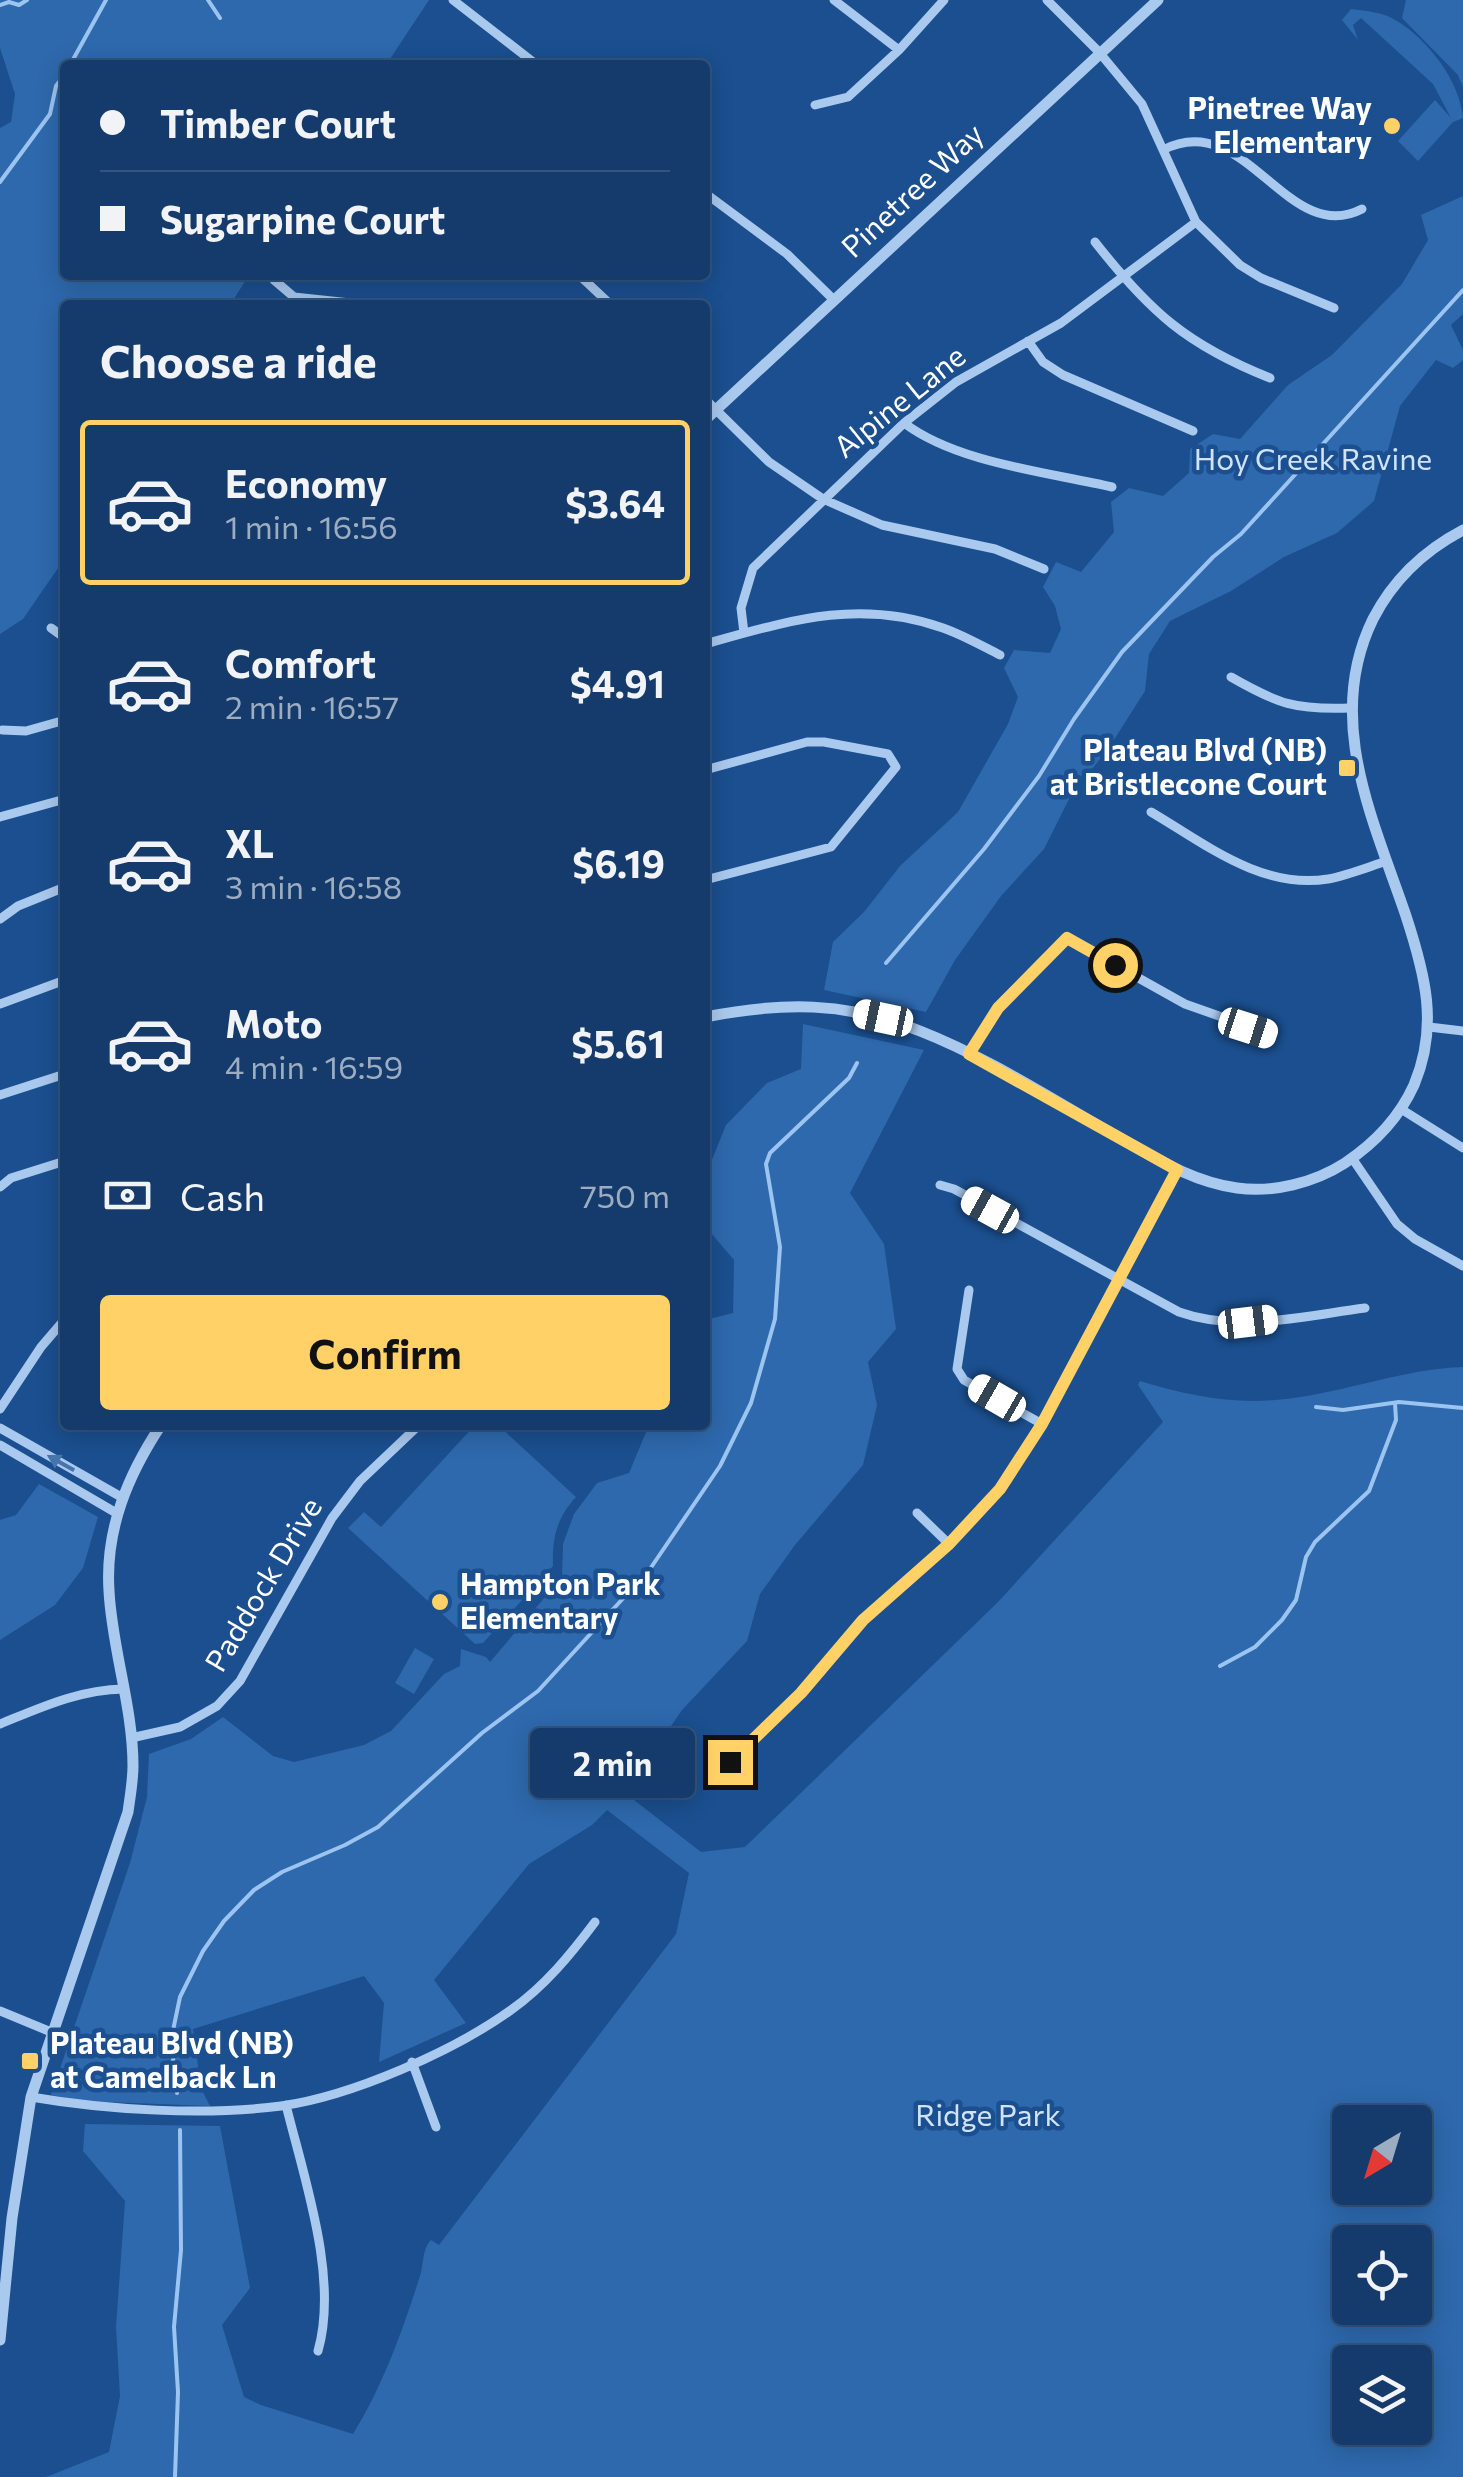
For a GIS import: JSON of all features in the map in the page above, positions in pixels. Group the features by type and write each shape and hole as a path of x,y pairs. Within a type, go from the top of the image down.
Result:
{"street":[{"path":"453,0 466,4 531,60"},
{"path":"834,0 899,50"},
{"path":"815,105 848,98 944,0"},
{"path":"1047,0 1142,104 1196,222 1240,265 1261,278 1334,308"},
{"name":"Pinetree Way","path":"710,415 1158,0"},
{"path":"1164,150 1192,142 1226,148 1297,204 1344,219 1362,209"},
{"path":"710,197 787,254 834,300"},
{"name":"Alpine Lane","path":"744,633 741,608 753,568 904,423 956,382 1061,323 1196,222"},
{"path":"1095,242 1122,277 1168,324 1223,360 1270,378"},
{"path":"274,280 294,297 322,300"},
{"path":"585,280 606,300"},
{"path":"1028,342 1043,362 1063,375 1193,431"},
{"path":"710,405 769,462 822,500 882,525 995,549 1044,569"},
{"path":"904,423 928,441 956,451 1112,488"},
{"path":"710,1015 810,1005 902,1024 969,1054 1177,1170 1236,1188 1268,1188 1322,1176 1352,1158 1380,1135 1401,1109 1418,1074 1429,1028 1423,970 1360,772 1350,708 1355,666 1379,607 1400,579 1424,555 1463,530"},
{"path":"710,643 802,617 845,612 886,614 944,628 1000,655"},
{"path":"52,628 60,634"},
{"path":"1231,677 1285,704 1350,708"},
{"path":"2,730 26,731 60,721"},
{"path":"710,769 808,742 888,754 896,767 831,847 710,879"},
{"path":"0,817 60,799"},
{"path":"1150,812 1250,869 1280,877 1330,878 1387,861"},
{"path":"0,920 18,906 60,889"},
{"path":"969,1054 998,1008 1067,938 1185,1004 1270,1034"},
{"path":"0,1004 60,982"},
{"path":"1429,1028 1463,1031"},
{"path":"0,1095 60,1076"},
{"path":"1401,1109 1458,1146 1463,1134"},
{"path":"1352,1158 1397,1224 1463,1266"},
{"path":"0,1187 11,1178 60,1162"},
{"path":"719,1774 801,1693 863,1620 949,1544 1000,1489 1042,1424 1177,1170"},
{"path":"940,1185 1178,1312 1218,1322 1248,1322 1365,1308"},
{"path":"969,1290 957,1368 964,1380 1042,1424"},
{"path":"0,1409 60,1325"},
{"path":"0,1428 123,1498"},
{"path":"0,2340 12,2218 31,2096 128,1812 134,1768 109,1591 110,1557 118,1514 134,1467 158,1430"},
{"name":"Paddock Drive","path":"131,1738 180,1726 217,1706 240,1680 332,1518 360,1481 414,1430"},
{"path":"0,1445 118,1514"},
{"path":"917,1513 949,1544"},
{"path":"0,1724 71,1695 124,1689"},
{"path":"31,2096 80,2105 218,2110 286,2105 369,2082 446,2048 512,2009 557,1970 595,1922"},
{"path":"0,2011 51,2032"},
{"path":"412,2062 436,2128"},
{"path":"286,2105 324,2272 326,2312 318,2351"}],"green space":[{"path":"0,0 429,0 389,60 60,60 60,280 246,280 233,300 60,300 60,565 23,619 0,634 0,128 11,122 15,94 0,48"},
{"path":"1406,0 1463,0 1463,88 1458,75 1402,18"},
{"path":"1351,9 1375,12 1409,29 1431,50 1456,90 1463,118 1453,122 1418,161 1398,141 1435,100 1451,118 1433,84 1361,18 1353,25 1358,40 1342,20"},
{"name":"Hoy Creek Ravine","path":"1463,196 1463,314 1451,325 1463,350 1463,360 1453,368 1436,360 1400,406 1374,501 1337,533 1284,557 1231,591 1170,621 1149,654 1145,691 1110,746 1069,799 1044,849 1001,896 955,960 926,1012 824,990 833,942 864,912 900,866 958,812 1008,724 1018,697 1004,668 1014,650 1050,653 1061,629 1055,606 1043,587 1056,562 1081,572 1114,532 1111,502 1129,488 1163,496 1189,473 1190,449 1213,434 1240,439 1288,385 1332,355 1402,284 1428,240 1421,215"},
{"name":"Ridge Park","path":"803,1024 924,1050 850,1193 884,1244 896,1329 868,1362 877,1405 863,1465 795,1545 760,1594 747,1641 682,1710 625,1793 701,1852 745,1847 998,1602 1163,1422 1138,1385 1140,1381 1212,1398 1267,1401 1463,1367 1463,2477 46,2477 109,2452 120,2396 116,2327 125,2201 83,2151 85,2124 220,2126 250,2288 222,2325 244,2397 353,2434 391,2357 428,2244 431,2240 439,2245 676,1934 689,1873 607,1810 592,1825 529,1864 434,1980 466,2023 379,2062 384,2003 364,1976 193,2029 201,2088 210,2106 81,2101 51,2095 130,1863 147,1797 149,1754 191,1739 223,1717 273,1756 294,1762 364,1745 391,1731 444,1674 460,1666 461,1649 490,1662 562,1577 563,1544 574,1514 597,1483 629,1473 647,1430 710,1430 710,1319 733,1313 734,1260 710,1232 710,1165 726,1125 767,1083 801,1069"},
{"path":"470,1430 503,1430 576,1497 557,1528 553,1566 483,1643 475,1644 348,1528 364,1512 381,1527"},
{"path":"39,1484 98,1517 83,1568 55,1605 0,1640 0,1520 16,1515"},
{"path":"415,1648 434,1659 414,1694 395,1683"}],"waterway":[{"path":"0,5 19,5 27,0"},
{"path":"73,60 106,0"},
{"path":"208,0 220,18"},
{"path":"0,182 50,114 60,81"},
{"path":"886,963 984,849 1039,776 1122,652 1213,557 1241,534 1463,290"},
{"path":"177,2093 171,2040 180,1997 203,1951 224,1921 254,1890 282,1872 378,1827 482,1733 538,1691 650,1569 720,1466 751,1403 775,1319 780,1247 766,1164 770,1153 849,1078 857,1063"},
{"path":"1316,1407 1343,1410 1399,1402 1463,1408"},
{"path":"1220,1666 1255,1647 1282,1620 1296,1600 1306,1557 1315,1542 1369,1491 1396,1420 1395,1403"},
{"path":"175,2477 178,2392 174,2327 181,2250 180,2130"}],"place":[{"name":"Pinetree Way Elementary","path":"1392,126"},
{"name":"Plateau Blvd (NB) at Bristlecone Court","path":"1347,768"},
{"name":"Hampton Park Elementary","path":"440,1602"},
{"name":"Plateau Blvd (NB) at Camelback Ln","path":"30,2061"}],"route":[{"path":"730,1762 801,1693 863,1620 949,1544 1000,1489 1042,1424 1177,1170 969,1054 998,1008 1067,938 1115,965"}]}
